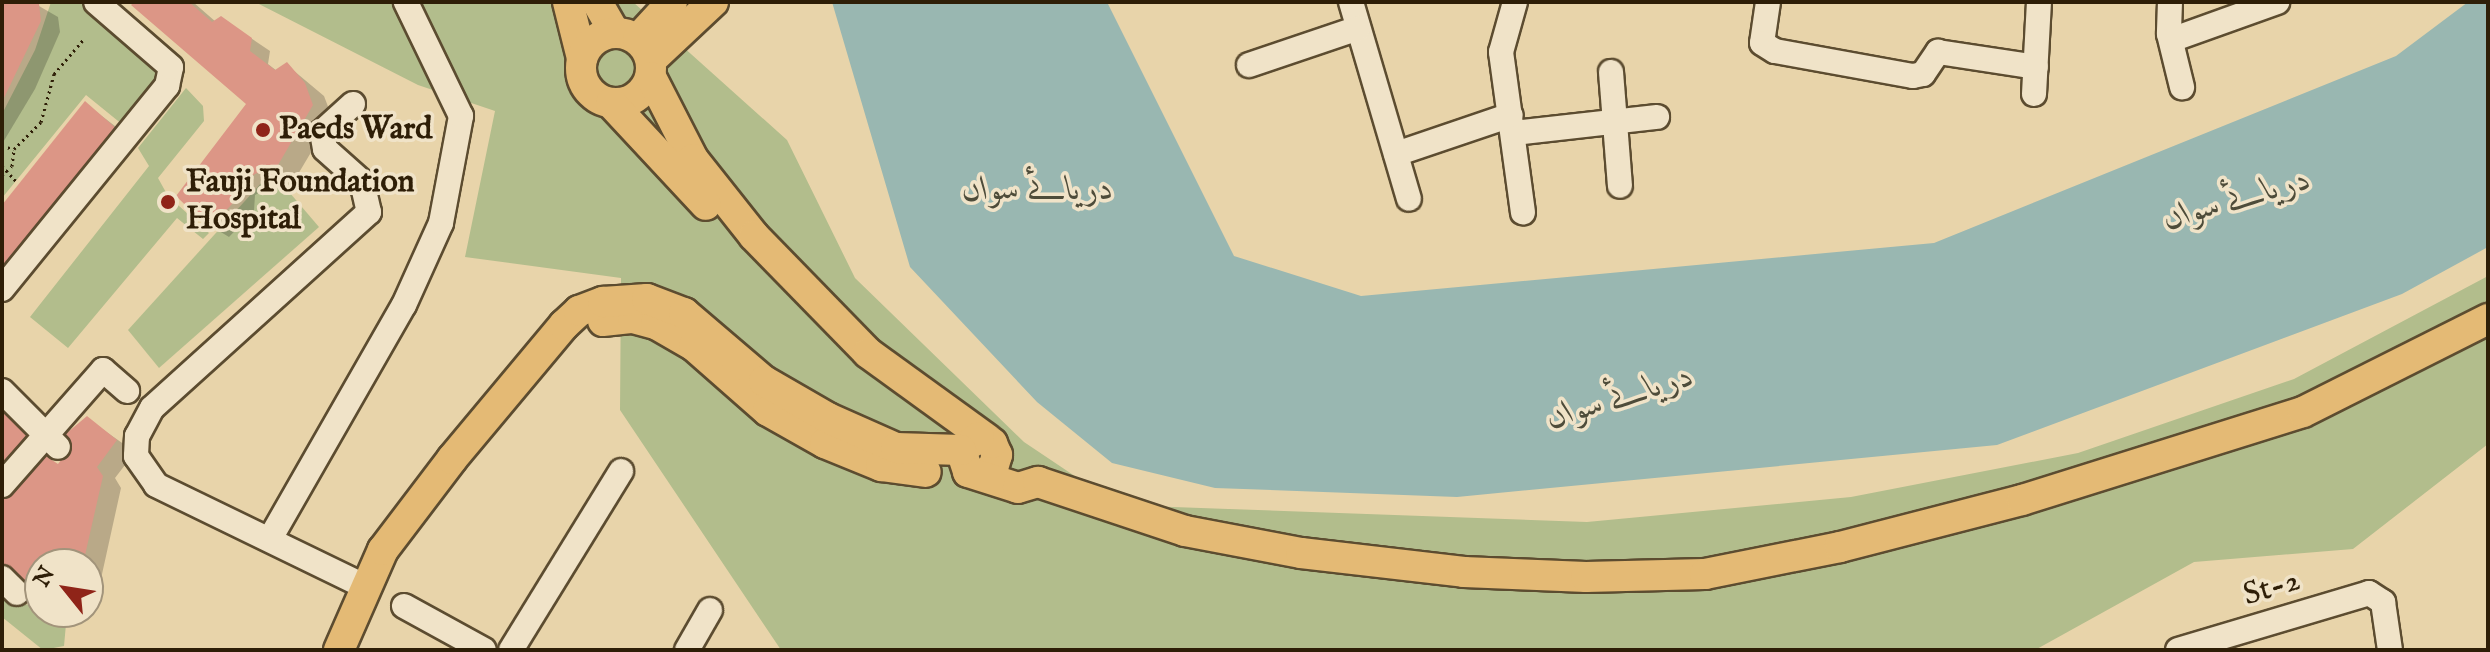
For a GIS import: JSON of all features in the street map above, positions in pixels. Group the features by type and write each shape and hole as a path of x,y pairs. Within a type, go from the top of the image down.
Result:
{"main road":[{"path":"568,2 582,58 582,75 589,90 611,103 830,341 887,391 1018,488 1038,482 1185,531 1301,553 1464,572 1586,577 1705,574 1840,547 2022,500 2303,412 2488,319"},
{"path":"597,2 638,52 693,159 754,236 868,353 976,455"},
{"path":"611,103 636,97 638,52 679,13 713,2"},
{"path":"582,58 597,38 638,52"},
{"path":"339,650 364,586 383,550 452,459 564,325 579,311 603,302 647,299 684,313 764,381 828,418 896,448 976,455"},
{"path":"361,650 382,581 446,490 583,329 608,318 633,318 673,333 768,411 849,454 881,466 976,455"}],"street":[{"path":"2,289 167,86 171,67 96,2"},
{"path":"271,537 404,305 441,223 461,116 406,2"},
{"path":"1351,2 1409,199"},
{"path":"1515,2 1501,52 1523,213"},
{"path":"1768,2 1762,43 1775,51 1913,76 1923,74 1938,52 2036,67"},
{"path":"2034,94 2039,2"},
{"path":"2170,2 2171,40 2182,87"},
{"path":"2171,40 2277,2"},
{"path":"1249,65 1358,28"},
{"path":"1611,72 1612,122 1620,186"},
{"path":"353,104 322,132 325,149 362,182 369,212 152,408 137,436 136,456 156,485 271,537 364,586"},
{"path":"1396,154 1513,124 1612,122 1657,117"},
{"path":"2,485 52,440 103,370 127,391"},
{"path":"2,391 52,440"},
{"path":"511,650 621,471"},
{"name":"St-2","path":"2178,650 2369,593 2383,602 2390,650"},
{"path":"404,606 484,650"},
{"path":"687,650 710,610"}],"path":[{"path":"4,173 14,149 41,122 54,74 83,40"},
{"path":"2,146 14,149"},
{"path":"2,166 4,173 16,181"}],"green space":[{"path":"51,2 80,2 163,70 123,125 86,95 2,198 2,114 35,50"},
{"path":"255,2 633,2 787,140 855,278 1024,442 1118,505 1587,522 1851,497 2078,453 2294,379 2488,276 2488,444 2353,549 2194,562 2035,650 781,650 620,410 621,278 465,257 495,111 418,85"},
{"path":"186,88 203,106 204,121 158,178 168,196 209,233 203,239 177,218 68,348 30,317 149,166 138,148"},
{"path":"278,179 319,227 159,368 128,330 263,181"},
{"path":"2,600 24,604 24,628 66,628 64,646 43,650 2,617"}],"water":[{"name":"دریائے سواں","path":"832,2 1107,2 1234,256 1361,296 1934,243 2396,56 2468,2 2488,2 2488,247 2402,294 1997,445 1457,497 1215,488 1112,463 1037,402 910,267"}],"building":[{"path":"2,2 39,4 41,21 2,102"},
{"name":"Paeds Ward","path":"134,2 189,2 212,22 221,16 252,38 250,51 275,70 287,62 305,83 313,105 271,177 257,173 237,184 236,200 209,228 176,196 246,104 131,5"},
{"path":"85,101 119,131 2,276 2,205"},
{"path":"2,407 31,435 2,472"},
{"path":"87,416 117,440 97,467 103,476 87,548 24,548 24,587 2,569 2,499 41,453 58,464 70,448 61,438"}],"place":[{"name":"Paeds Ward","path":"263,130"},
{"name":"Fauji Foundation Hospital","path":"168,202"}]}
